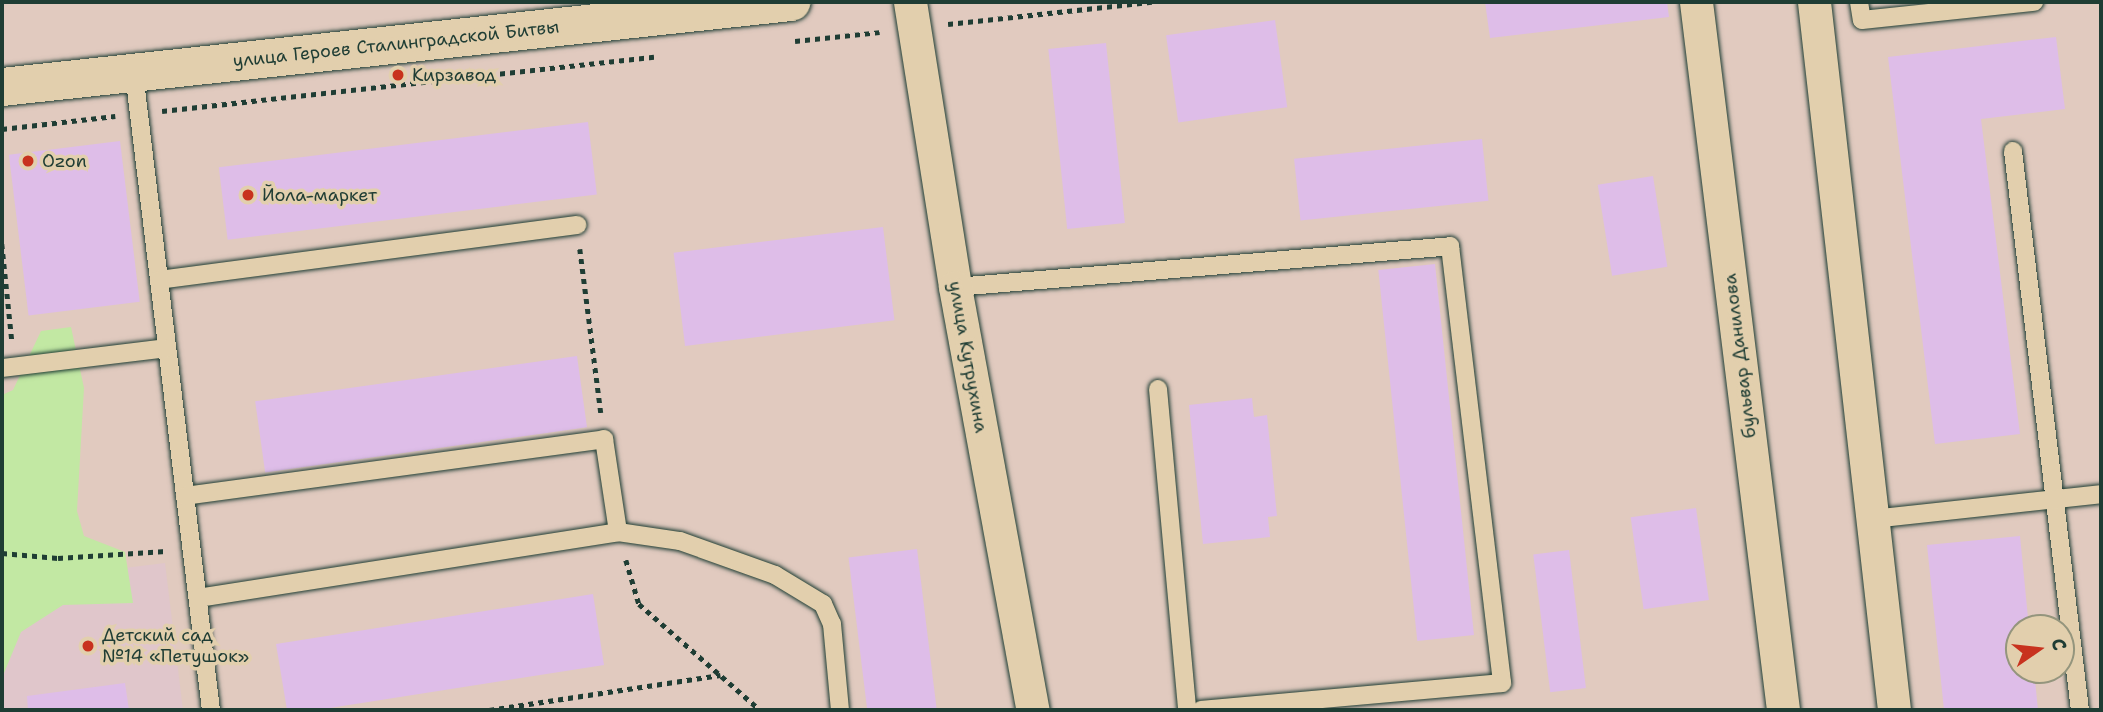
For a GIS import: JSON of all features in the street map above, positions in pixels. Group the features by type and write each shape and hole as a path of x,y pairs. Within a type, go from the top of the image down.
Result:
{"street":[{"name":"бульвар Данилова","path":"1696,2 1783,710"},
{"path":"1814,2 1894,710"},
{"name":"улица Героев Сталинградской Битвы","path":"2,87 769,3"},
{"name":"улица Кутрухина","path":"912,15 955,286 1033,710"}],"lane":[{"path":"1859,2 1862,20 2034,2"},
{"path":"134,73 211,710"},
{"path":"2013,151 2080,710"},
{"path":"159,280 577,225"},
{"path":"955,286 1450,246 1502,683 1201,710"},
{"path":"8,367 167,348"},
{"path":"1158,389 1187,710"},
{"path":"185,496 604,439 618,532"},
{"path":"1872,519 2101,494"},
{"path":"198,598 618,532 680,541 775,575 823,604 832,624 840,710"}],"path":[{"path":"789,42 912,15 1152,2"},
{"path":"2,129 665,55"},
{"path":"577,225 604,439"},
{"path":"2,244 8,367"},
{"path":"618,532 639,604 760,710"},
{"path":"2,553 58,558 192,550"},
{"path":"489,710 720,675"}],"shaded area":[{"name":"Детский сад №14 «Петушок»","path":"165,563 183,710 2,710 2,583"}],"green space":[{"path":"71,327 84,388 77,511 84,536 125,552 133,603 63,605 21,632 2,678 2,395 13,390 41,331"}],"building":[{"path":"1485,2 1667,2 1669,17 1490,38"},
{"path":"1275,20 1287,107 1178,122 1166,35"},
{"path":"2056,37 2065,109 1981,119 2020,434 1935,444 1888,57"},
{"path":"1106,43 1125,223 1067,229 1048,49"},
{"path":"588,122 597,194 228,240 219,167"},
{"path":"1482,139 1488,201 1301,220 1294,159"},
{"path":"120,141 140,302 29,315 9,155"},
{"path":"1653,176 1667,267 1612,276 1598,185"},
{"path":"883,227 894,320 685,346 674,253"},
{"path":"1435,264 1474,635 1417,641 1378,270"},
{"path":"577,356 587,427 265,473 255,401"},
{"path":"1252,398 1254,417 1267,415 1277,516 1268,517 1270,537 1203,544 1189,405"},
{"path":"1696,508 1709,600 1644,609 1631,517"},
{"path":"2020,536 2028,614 2005,614 2005,684 2035,684 2038,710 1944,710 1927,545"},
{"path":"917,549 937,710 867,710 849,557"},
{"path":"1569,550 1586,688 1550,692 1533,554"},
{"path":"593,594 604,665 317,710 287,710 276,644"},
{"path":"125,683 129,710 28,710 27,696"}],"place":[{"name":"Кирзавод","path":"398,75"},
{"name":"Ozon","path":"28,161"},
{"name":"Йола-маркет","path":"248,195"},
{"name":"Детский сад №14 «Петушок»","path":"88,646"}]}
